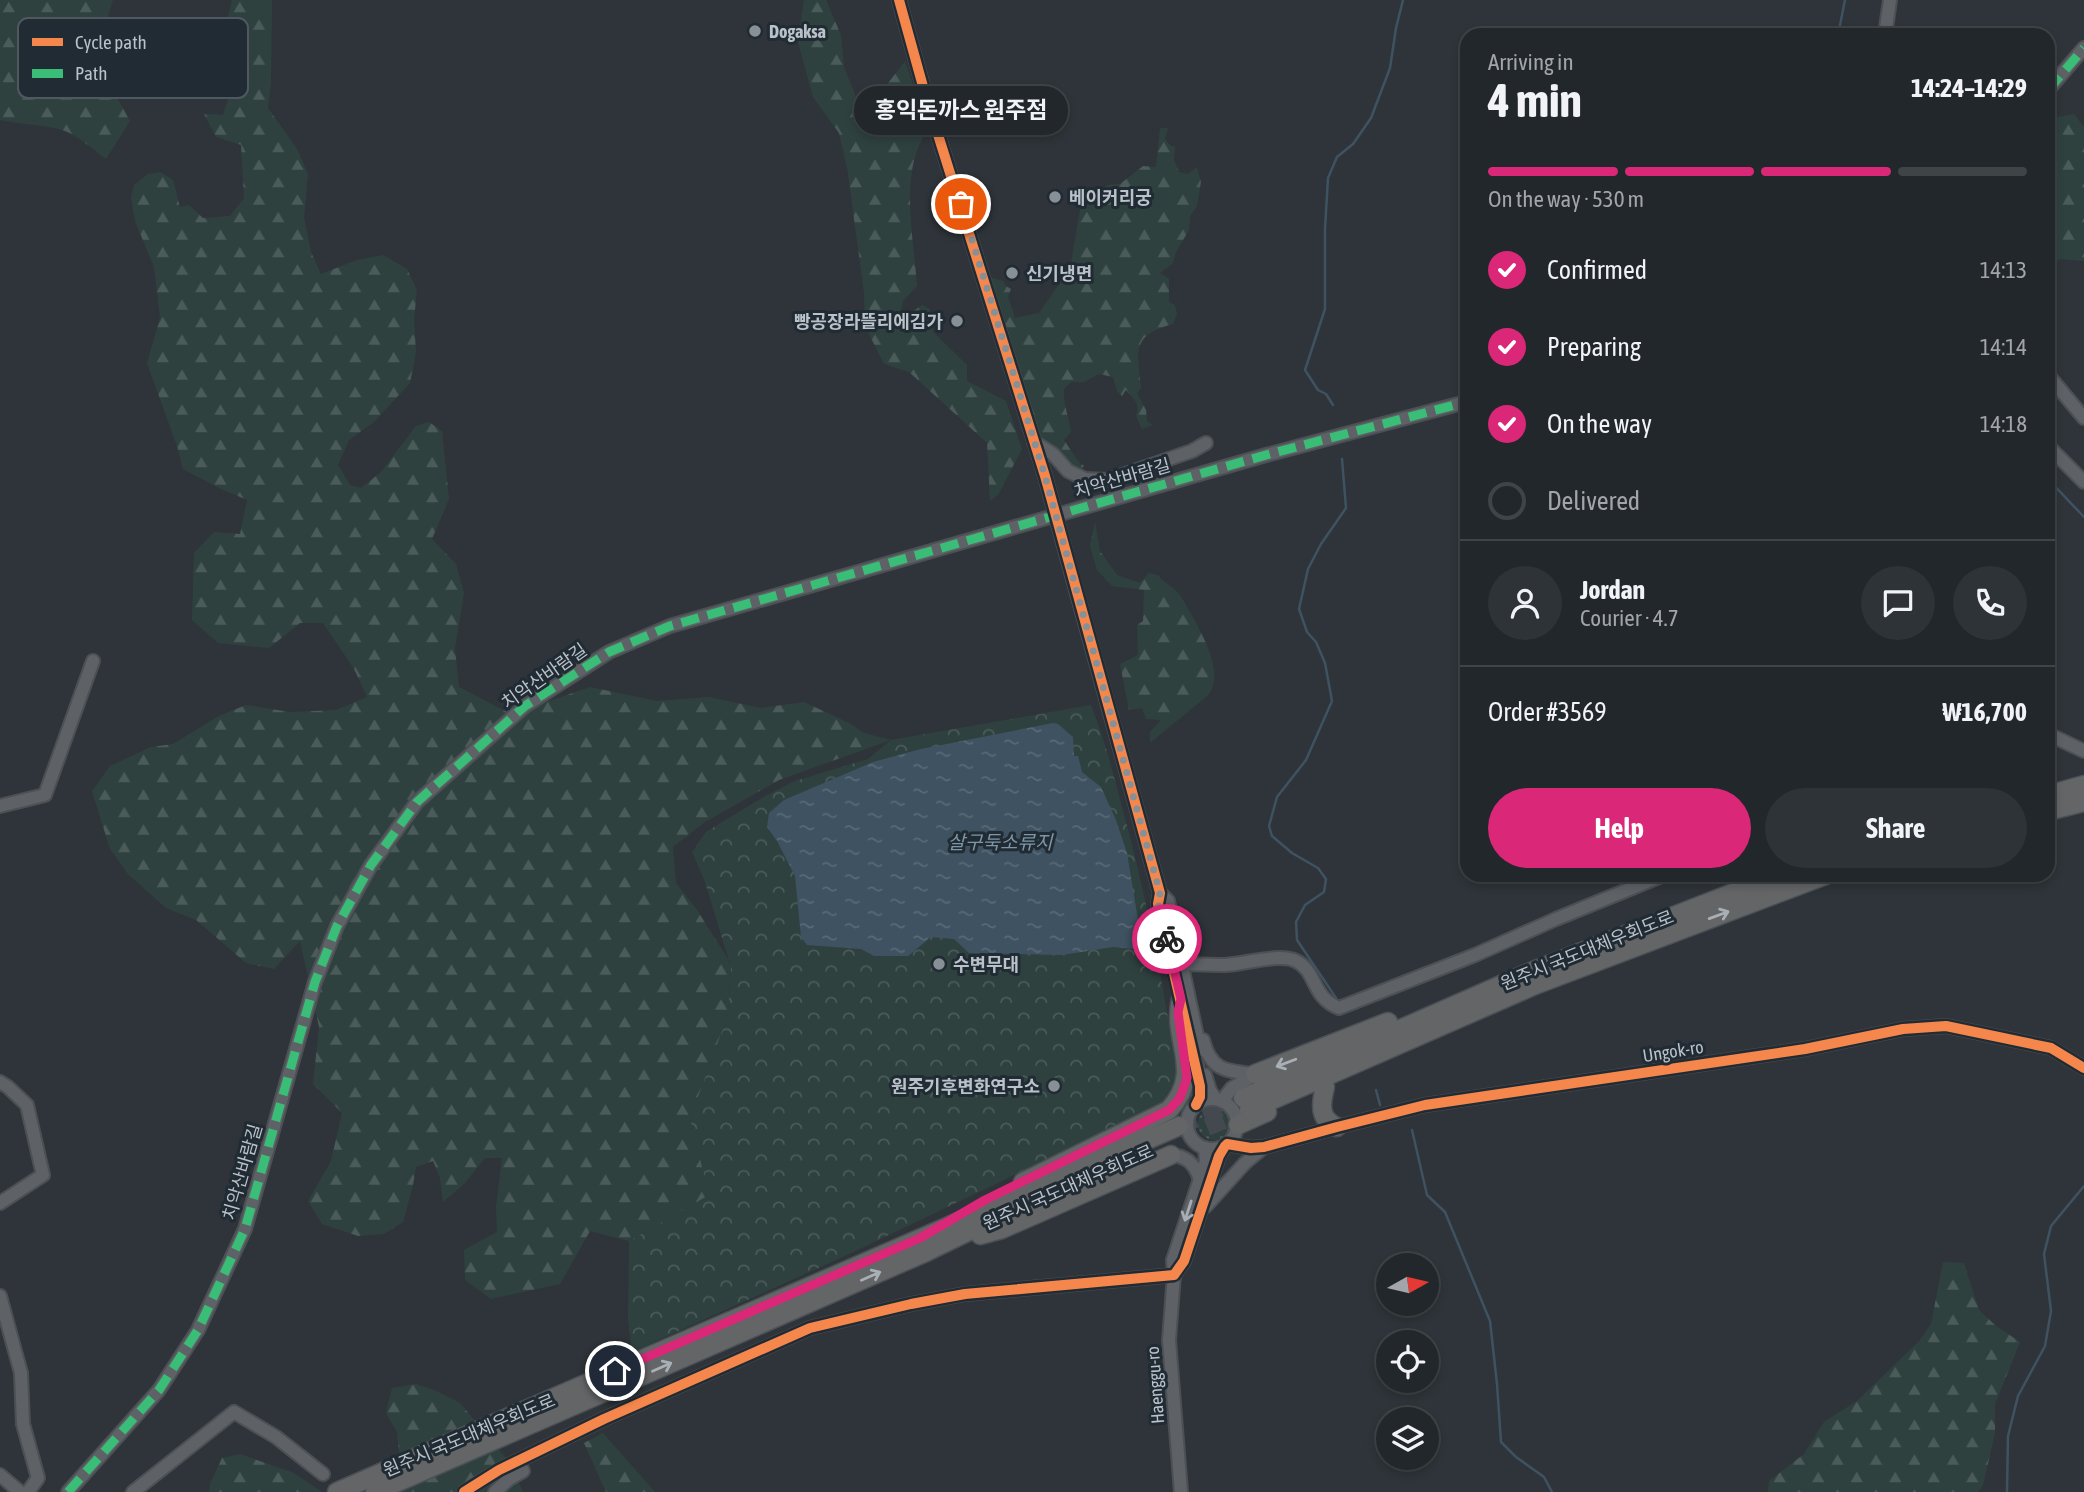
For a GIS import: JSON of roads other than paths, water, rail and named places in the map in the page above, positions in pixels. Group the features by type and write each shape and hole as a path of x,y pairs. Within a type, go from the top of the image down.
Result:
{"highway":[{"path":"2055,793 2084,785"},
{"path":"2055,809 2084,802"},
{"name":"원주시 국도대체우회도로","path":"1534,978 1762,882"},
{"path":"1246,1104 1534,978 1806,882"},
{"path":"1255,1074 1506,974 1534,978"},
{"path":"1237,1129 1516,1001 1534,978"},
{"path":"1169,1110 1180,1098 1187,1078 1178,1012 1185,998"},
{"path":"1325,1087 1321,1100 1324,1118 1329,1124 1337,1126"},
{"path":"923,1245 985,1200 1169,1110 1194,1107"},
{"name":"원주시 국도대체우회도로","path":"337,1492 923,1245 1191,1139"},
{"path":"923,1245 1002,1229 1171,1155"},
{"name":"원주시 국도대체우회도로","path":"375,1492 923,1245"}],"street":[{"path":"899,0 924,90 1045,476 1160,893 1158,904 1208,1087 1219,1100 1233,1109 1240,1138 1265,1147"},
{"path":"1886,28 1890,0"},
{"path":"2055,82 2084,48"},
{"path":"2055,383 2084,418"},
{"name":"치악산바람길","path":"68,1492 159,1390 198,1330 245,1229 315,982 337,926 371,865 417,802 525,706 609,652 670,626 1266,454 1460,404"},
{"path":"1034,442 1053,454 1068,471 1085,479 1108,480 1192,451 1206,443"},
{"path":"2055,453 2084,482"},
{"path":"0,806 45,795 93,661"},
{"path":"2055,737 2084,751"},
{"path":"1181,964 1227,965 1280,959 1296,961 1308,972 1327,1003 1339,1008 1475,955 1647,882"},
{"path":"1160,893 1168,901 1200,1086 1200,1097 1187,1122 1189,1135 1191,1139 1218,1149 1226,1145 1265,1147"},
{"path":"1185,998 1195,1008 1208,1057 1213,1063 1230,1071 1255,1074"},
{"name":"Ungok-ro","path":"1265,1147 1425,1105 1805,1049 1903,1029 1946,1026 2051,1048 2084,1068"},
{"path":"1194,1107 1206,1099 1219,1100 1232,1088 1255,1074"},
{"path":"0,1082 27,1105 43,1175 0,1203"},
{"path":"464,1492 499,1470 604,1419 810,1328 965,1294 1174,1275 1184,1261 1219,1157 1237,1129"},
{"path":"1171,1155 1191,1139"},
{"name":"Haenggu-ro","path":"1181,1492 1169,1340 1174,1275 1172,1260 1206,1161 1191,1139"},
{"path":"1201,1212 1245,1163 1265,1147"},
{"path":"1171,1155 1181,1156 1192,1163 1199,1177"},
{"path":"0,1296 21,1373 23,1424 38,1478 28,1492"},
{"path":"133,1492 234,1412 276,1437 323,1475"},
{"path":"495,1492 523,1471 518,1461"},
{"path":"0,1475 20,1492"}],"water":[{"name":"살구둑소류지","path":"1053,723 1073,737 1074,756 1078,756 1082,772 1101,787 1116,820 1127,853 1142,944 1134,949 1113,947 1062,955 969,953 954,939 931,937 908,956 874,956 861,949 807,945 801,937 795,876 767,827 769,813 784,800 873,762 921,749"}],"waterway":[{"path":"1333,405 1326,394 1318,390 1305,370 1325,309 1328,178 1337,157 1353,144 1371,118 1390,68 1403,0"},
{"path":"1839,28 1845,0"},
{"path":"1336,998 1297,940 1296,922 1305,905 1324,892 1326,879 1318,868 1292,853 1272,836 1269,826 1277,797 1306,760 1332,701 1325,663 1316,642 1307,632 1299,609 1308,569 1321,544 1346,508 1342,459"},
{"path":"2055,486 2084,517"},
{"path":"1376,1090 1380,1105"},
{"path":"1412,1130 1427,1195 1445,1212 1490,1321 1501,1442 1516,1457 1544,1477 1552,1492"},
{"path":"2007,1492 2008,1436 2018,1396 2045,1346 2051,1311 2044,1254 2051,1226 2084,1186"}],"tunnel":[{"path":"1179,1126 1243,1098"},
{"path":"1207,1127 1249,1110"}],"place":[{"name":"Dogaksa","path":"755,31"},
{"name":"베이커리궁","path":"1055,197"},
{"name":"홍익돈까스 원주점","path":"961,204"},
{"name":"신기냉면","path":"1012,273"},
{"name":"빵공장라뜰리에김가","path":"957,321"},
{"name":"수변무대","path":"939,964"},
{"name":"원주기후변화연구소","path":"1054,1086"}]}
